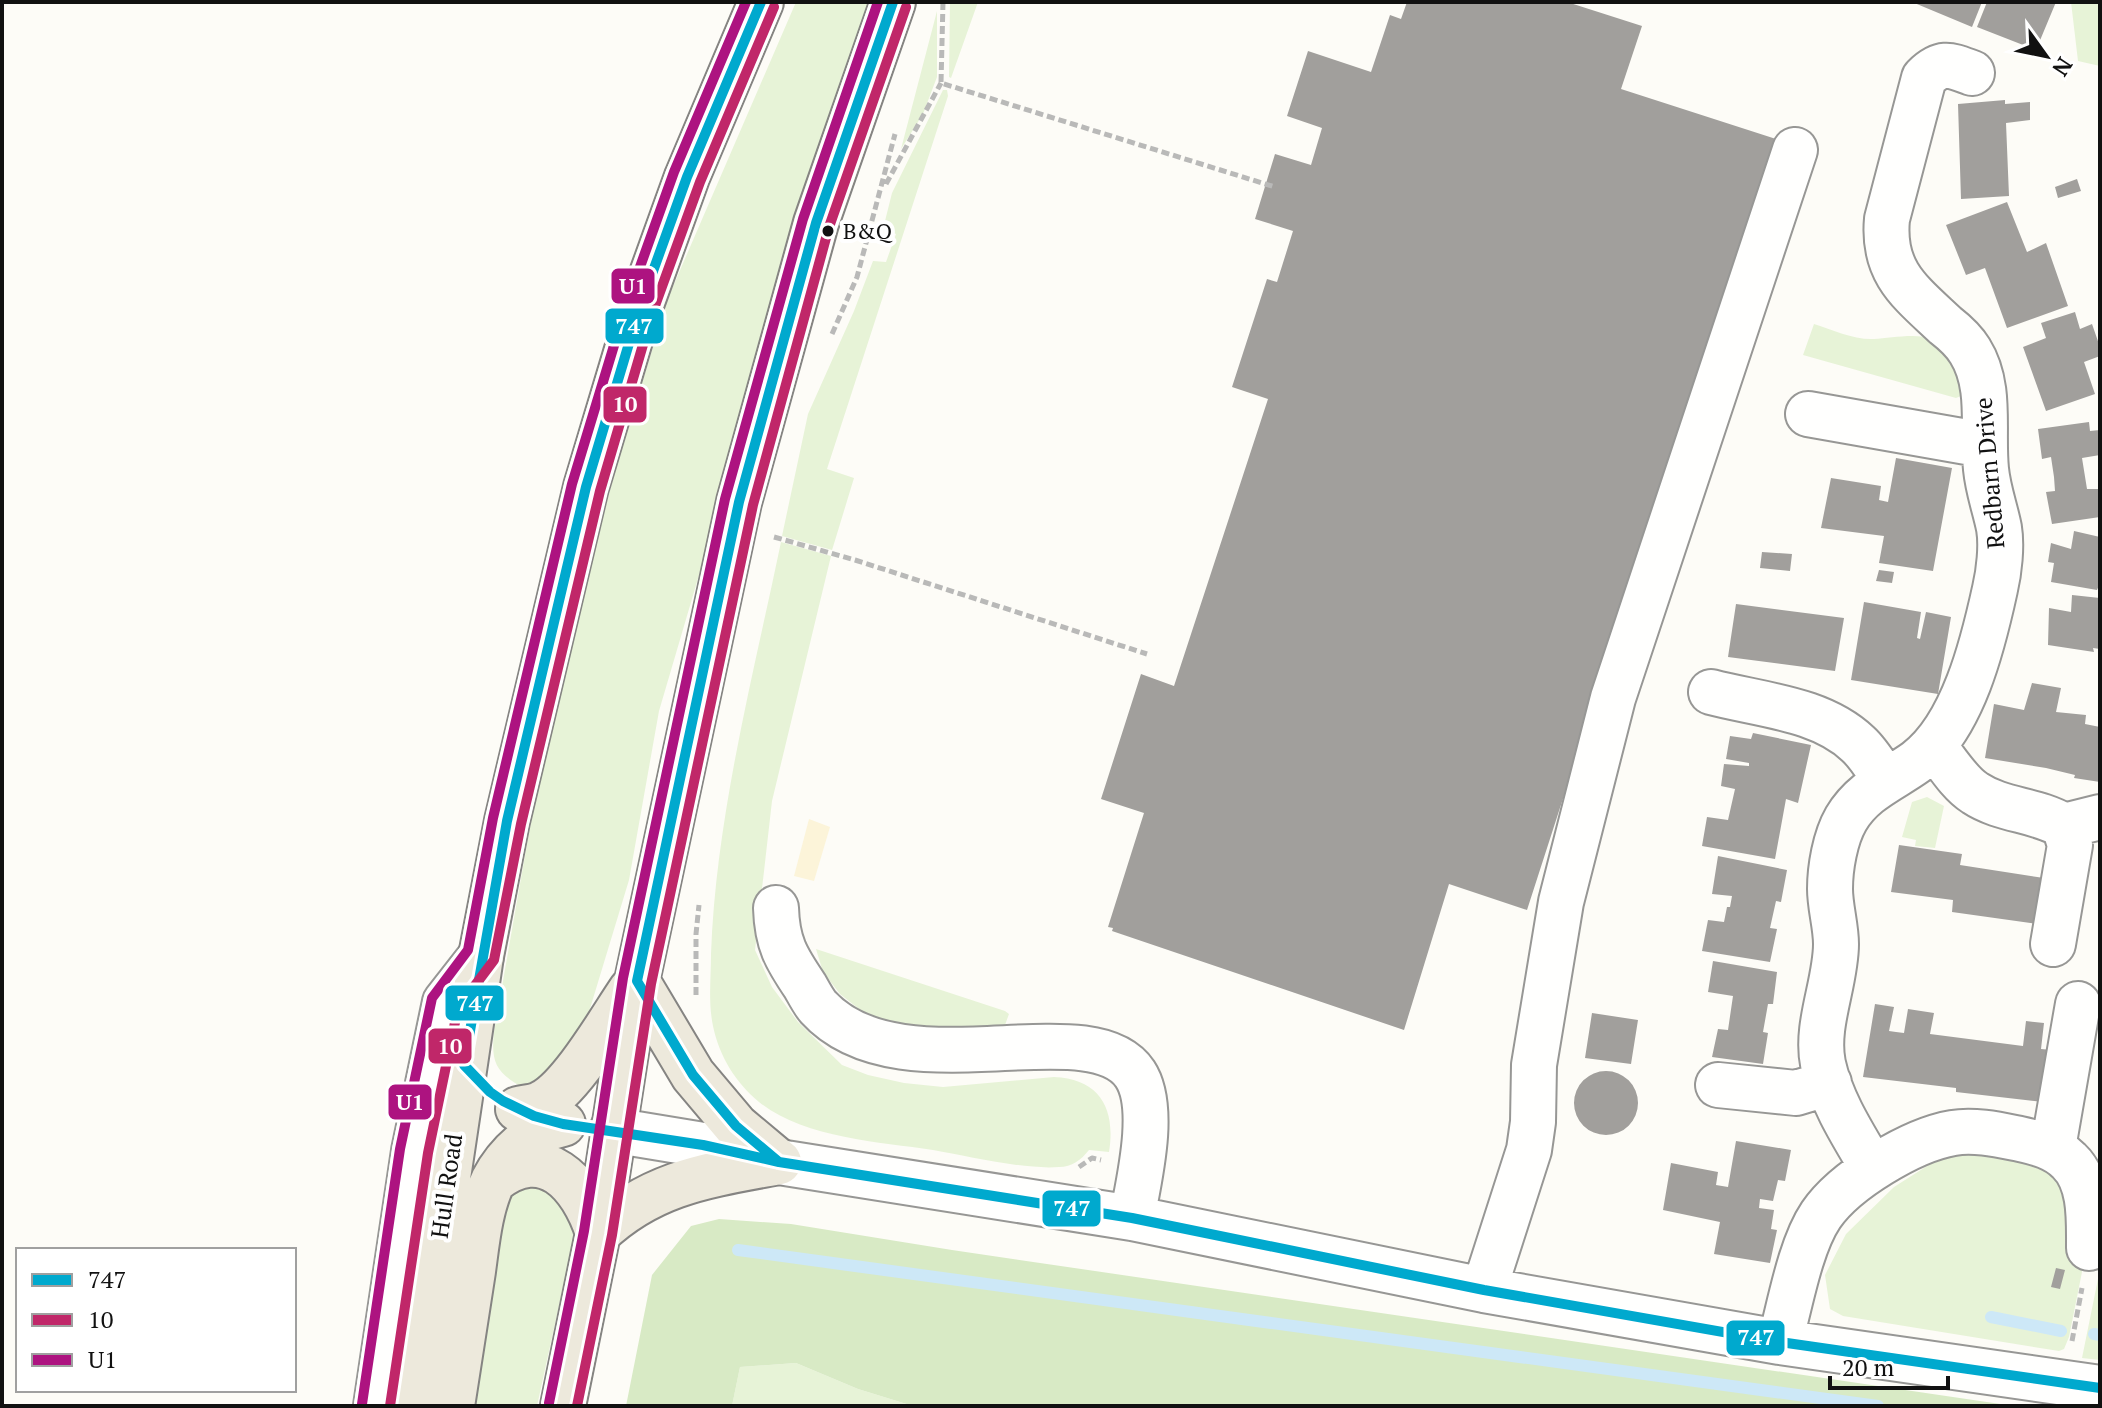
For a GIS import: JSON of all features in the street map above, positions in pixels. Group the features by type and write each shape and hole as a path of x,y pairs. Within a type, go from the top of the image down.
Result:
{"main road":[{"name":"Hull Road","path":"414,1406 481,956 507,821 586,487 639,310 681,192 761,2"},
{"path":"563,1406 598,1233 637,981 739,502 816,223 893,2"},
{"path":"518,1109 540,1104 555,1094 583,1061 637,981"},
{"path":"637,981 693,1075 736,1126 779,1162"},
{"path":"464,1065 490,1092 518,1109 563,1124 612,1130"},
{"path":"452,1406 478,1239 493,1181 513,1153 533,1135 547,1127 563,1124"},
{"path":"598,1233 625,1209 675,1184 779,1162"},
{"path":"493,1181 510,1168 533,1163 548,1167 579,1192 590,1208 598,1233"}],"street":[{"name":"Redbarn Drive","path":"1872,1167 1848,1127 1822,1062 1821,1037 1836,944 1830,889 1836,847 1846,819 1864,796 1934,746 1957,709 1978,656 1996,585 2000,532 1988,485 1984,445 1986,414 1979,367 1969,348 1902,283 1892,265 1885,239 1887,219 1924,78 1933,69 1945,65 1972,73"},
{"path":"1484,1290 1529,1150 1534,1065 1561,902 1613,698 1795,150"},
{"path":"1808,414 1984,445"},
{"path":"1711,692 1809,715 1825,722 1858,745 1885,780"},
{"path":"1934,746 1973,792 1996,804 2082,822 2070,845 2053,944"},
{"path":"776,908 777,935 792,967 819,1007 838,1022 866,1037 891,1045 949,1052 1065,1046 1092,1047 1116,1055 1134,1072 1143,1089 1145,1119 1141,1168 1132,1218"},
{"path":"376,1406 414,1151 445,1002 481,956"},
{"path":"2053,1148 2078,1004"},
{"path":"1718,1085 1796,1093 1829,1083"},
{"path":"612,1130 779,1162 1132,1218 1484,1290 1780,1342 2082,1385"},
{"path":"1780,1342 1801,1260 1820,1216 1836,1197 1872,1167 1954,1132 1998,1134 2053,1148 2071,1162 2084,1187 2089,1248"}],"path":[{"path":"882,192 941,83 943,2"},
{"path":"941,83 1275,187"},
{"path":"831,336 857,277 896,130"},
{"path":"770,536 855,560 1147,654"},
{"path":"696,1002 696,934 700,903"},
{"path":"2082,1385 2089,1248"}],"green space":[{"path":"796,2 878,2 734,456 659,711 629,880 572,1068 522,1087 500,1071 494,1058 494,1032 530,827 563,665 616,468 668,298"},
{"path":"950,2 978,2 951,78 949,77"},
{"path":"2071,2 2100,2 2100,66 2078,61"},
{"path":"937,11 937,77 923,114 901,149"},
{"path":"943,90 947,90 948,96 827,469 854,478 832,550 782,536 808,414 873,261 886,262 896,234 883,229 892,193"},
{"path":"1814,324 1866,339 1914,336 1934,339 1950,351 1967,384 1961,396 1956,398 1803,355"},
{"path":"781,542 831,556 772,801 755,950 772,987 798,1022 842,1065 868,1075 943,1087 1054,1077 1083,1084 1093,1090 1107,1110 1111,1137 1109,1152 1089,1150 1076,1162 1064,1167 1030,1166 819,1131 797,1124 759,1102 736,1078 724,1058 713,1026 711,1008 714,902 737,747"},
{"path":"1927,797 1944,806 1935,848 1915,846 1916,840 1902,837 1912,802"},
{"path":"816,949 1005,1011 1009,1014 1005,1025 933,1036 868,1016 840,994 823,972"},
{"path":"1958,1146 2055,1169 2070,1193 2084,1262 2064,1349 2059,1351 1843,1316 1830,1309 1825,1275 1846,1234 1894,1187 1935,1161 1939,1151"},
{"path":"504,1184 545,1184 575,1222 574,1237 537,1406 461,1406"},
{"path":"719,1219 791,1224 2014,1406 913,1406 858,1389 796,1363 740,1367 732,1406 626,1406 652,1275 691,1226"},
{"path":"2100,1269 2100,1360 2082,1358"},
{"path":"796,1363 858,1389 913,1406 732,1406 740,1367"}],"sand":[{"path":"809,819 830,827 814,881 794,876"}],"building":[{"path":"1407,2 1567,2 1642,26 1621,89 1776,139 1527,910 1449,884 1404,1030 1112,931 1113,928 1108,927 1144,813 1101,799 1141,674 1174,686 1268,399 1232,387 1267,279 1277,282 1293,231 1255,219 1275,154 1311,165 1322,128 1287,116 1308,51 1371,72 1390,15 1401,19"},
{"path":"1912,2 1982,2 1972,27"},
{"path":"1987,2 2056,2 2036,50 1977,27"},
{"path":"2005,100 2005,104 2030,102 2030,120 2006,123 2009,196 1961,199 1958,104"},
{"path":"2077,179 2081,191 2058,198 2055,187"},
{"path":"2007,202 2027,252 2046,243 2068,306 2007,328 1985,268 1966,275 1946,225"},
{"path":"2075,312 2080,329 2092,324 2100,347 2100,356 2084,362 2095,394 2046,411 2023,347 2046,338 2041,323"},
{"path":"2089,422 2090,431 2100,430 2100,455 2082,458 2087,489 2100,489 2100,517 2052,524 2046,492 2055,491 2054,477 2051,457 2042,459 2038,429"},
{"path":"1896,458 1952,468 1933,571 1879,563 1884,536 1821,528 1831,478 1881,486 1879,500 1888,502"},
{"path":"2074,531 2100,537 2100,583 2097,590 2051,582 2054,563 2048,562 2051,543 2071,549"},
{"path":"1762,552 1792,554 1790,571 1760,568"},
{"path":"1879,570 1894,572 1892,583 1876,581"},
{"path":"2072,595 2100,598 2100,649 2093,648 2094,652 2048,645 2049,608 2071,612"},
{"path":"1864,602 1921,612 1917,638 1920,639 1926,612 1951,617 1938,694 1851,680"},
{"path":"1736,604 1844,618 1835,671 1728,657"},
{"path":"2032,683 2061,688 2056,712 2086,715 2085,724 2100,727 2100,782 2074,778 2075,775 2046,768 1985,758 1994,704 2024,710"},
{"path":"1753,733 1811,745 1798,803 1786,799 1775,859 1702,846 1707,817 1728,820 1735,789 1721,786 1724,764 1749,766 1749,763 1726,759 1730,736 1751,739"},
{"path":"1899,845 1962,854 1960,865 2044,878 2037,924 1952,912 1953,900 1891,892"},
{"path":"1718,856 1787,870 1781,902 1776,901 1770,928 1777,929 1770,962 1702,951 1708,920 1724,922 1732,896 1712,894"},
{"path":"1713,961 1777,972 1773,1004 1768,1004 1763,1032 1768,1033 1763,1064 1712,1057 1718,1029 1728,1030 1733,996 1708,992"},
{"path":"1875,1004 1894,1007 1889,1031 1904,1033 1908,1009 1934,1013 1930,1034 2023,1046 2026,1021 2044,1023 2041,1049 2052,1050 2043,1102 1863,1077"},
{"path":"1592,1013 1638,1020 1631,1064 1585,1058"},
{"path":"1606,1071 1624,1077 1632,1085 1638,1103 1632,1121 1624,1129 1606,1135 1588,1129 1580,1121 1574,1103 1580,1085 1588,1077"},
{"path":"1736,1141 1791,1150 1785,1181 1778,1180 1773,1201 1760,1199 1759,1208 1774,1210 1771,1229 1777,1230 1770,1263 1714,1254 1720,1222 1663,1210 1671,1163 1718,1172 1716,1185 1728,1187"},
{"path":"2056,1268 2065,1270 2060,1289 2051,1287"}],"waterway":[{"path":"738,1250 1878,1406"},
{"path":"1991,1317 2061,1331"},
{"path":"2094,1334 2100,1335"}],"transit line":[{"name":"U1","path":"362,1404 400,1149 432,998 468,950 493,818 572,484 626,306 674,172 746,2"},
{"name":"747","path":"761,2 687,177 639,310 586,487 507,821 464,1065 490,1092 534,1116 563,1124 1132,1218 1484,1290 1780,1342 2100,1388"},
{"name":"U1","path":"549,1403 584,1231 623,978 725,499 803,219 878,2"},
{"name":"747","path":"779,1162 736,1126 693,1075 637,981 739,502 816,223 893,2"},
{"name":"10","path":"390,1406 428,1153 458,1008 494,960 521,824 600,491 652,314 700,182 774,7"},
{"name":"10","path":"577,1406 612,1235 651,984 753,505 829,227 906,7"}],"place":[{"name":"B&Q","path":"828,231"}]}
